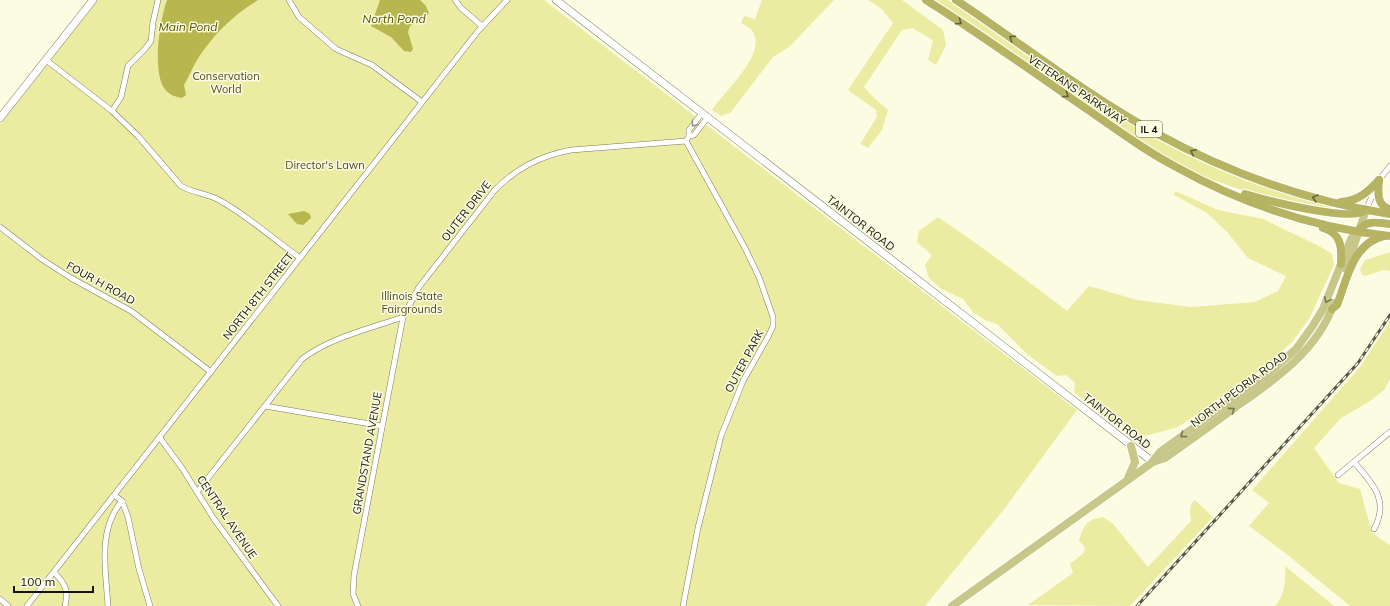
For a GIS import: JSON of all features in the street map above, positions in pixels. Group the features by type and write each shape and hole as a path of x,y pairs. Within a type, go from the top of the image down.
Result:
{"highway":[{"name":"VETERANS PARKWAY","path":"926,0 1130,139 1178,169 1253,203 1306,220 1358,231"},
{"name":"VETERANS PARKWAY","path":"956,0 1110,105 1154,132 1212,161 1254,178 1331,203 1366,210"},
{"path":"1331,203 1348,202 1359,198 1369,191 1379,180"},
{"path":"1379,180 1380,201 1384,207 1390,209"},
{"path":"1221,189 1312,210 1356,215 1366,210 1390,214"},
{"path":"1253,203 1274,215 1331,231 1337,237 1341,245 1341,264"},
{"path":"1388,236 1358,231 1362,226 1369,222 1390,224"},
{"path":"1332,309 1337,305 1358,253 1368,242 1377,238 1388,236"}],"main road":[{"path":"0,118 93,0"},
{"name":"TAINTOR ROAD","path":"556,0 1153,462"},
{"name":"NORTH PEORIA ROAD","path":"1153,462 1160,452 1267,375 1296,349 1312,327 1322,309 1351,239 1358,231 1366,210"},
{"name":"NORTH PEORIA ROAD","path":"952,606 1153,462 1165,458 1278,376 1300,356 1319,334 1332,309 1358,238 1358,231"},
{"path":"1126,481 1135,462 1131,446"}],"street":[{"path":"112,111 121,97 128,66 151,41 153,22 158,0"},
{"path":"289,0 299,16 336,50 372,65 422,102"},
{"path":"455,0 461,8 482,26"},
{"name":"NORTH 8TH STREET","path":"28,606 482,26 507,0"},
{"path":"46,60 112,111 138,136 181,186 210,196 224,203 300,258"},
{"path":"686,141 689,136 689,130 705,115"},
{"name":"OUTER DRIVE","path":"403,317 419,287 484,202 503,181 517,170 542,158 571,150 686,141"},
{"name":"OUTER PARK","path":"683,606 698,528 721,436 743,381 769,335 773,322 772,311 745,248 686,141"},
{"path":"1366,210 1379,180 1390,166"},
{"name":"FOUR H ROAD","path":"0,227 43,260 71,278 131,311 211,372"},
{"path":"197,492 302,359 312,352 351,334 403,317"},
{"name":"GRANDSTAND AVENUE","path":"358,606 353,594 354,575 403,317"},
{"path":"265,406 382,426"},
{"path":"1338,475 1390,432"},
{"name":"CENTRAL AVENUE","path":"160,438 278,606"},
{"path":"1354,462 1374,486 1380,499 1380,517 1374,529"},
{"path":"114,495 122,501 128,516 139,569 150,606"},
{"path":"108,606 106,531 109,520 122,501"},
{"path":"54,572 64,583 68,595 65,606"},
{"path":"0,599 8,606"}],"green space":[{"name":"Illinois State Fairgrounds","path":"98,0 544,0 1077,410 1005,508 925,606 0,606 0,124"},
{"path":"762,0 834,0 789,47 773,57 731,112 721,116 712,110 742,73 754,51 756,41 753,32 741,23 744,16 755,19"},
{"path":"868,0 902,0 943,30 946,45 936,65 928,60 933,40 912,28 902,30 864,87 888,110 882,130 868,148 860,144 877,117 876,110 848,90 893,23 882,9"},
{"path":"934,0 948,0 1087,96 1144,132 1174,148 1232,174 1292,196 1332,207 1332,209 1245,191 1210,179 1190,170 1148,146"},
{"path":"1175,191 1218,210 1263,219 1319,246 1332,254 1334,265 1309,319 1292,342 1264,368 1178,427 1145,436 1105,417 1074,392 1075,383 1066,375 1057,376 1028,355 997,324 985,320 973,312 963,299 940,288 929,278 925,265 932,255 917,242 919,231 938,217 1067,311 1089,286 1137,300 1191,307 1255,302 1278,291 1286,276 1248,258 1228,233 1207,213 1174,195"},
{"path":"1390,252 1390,271 1383,270 1365,276 1362,275 1360,269 1365,260"},
{"path":"1390,321 1390,379 1384,390 1370,401 1341,418 1314,448 1339,483 1360,489 1372,533 1390,545 1390,606 1350,606 1289,556 1249,526 1269,503 1252,490 1360,367"},
{"path":"1195,500 1213,517 1130,606 1028,605 1073,573 1070,564 1084,553 1085,548 1079,540 1085,526 1090,521 1103,517 1113,524 1148,567 1191,521 1190,507"},
{"path":"1285,566 1334,606 1275,606 1283,592 1285,582"}],"water":[{"name":"Main Pond","path":"167,0 258,0 232,19 209,43 197,60 184,85 186,95 182,98 172,95 164,88 160,80 158,69 158,44"},
{"name":"North Pond","path":"380,0 420,0 426,6 429,13 422,20 410,26 408,32 413,49 411,52 404,51 391,37 371,26"},
{"path":"304,211 310,214 311,218 303,225 297,224 288,214"}],"railway":[{"path":"1137,606 1358,363 1390,315"}],"park label":[{"name":"Conservation World","path":"226,82"},
{"name":"Director's Lawn","path":"325,165"}]}
